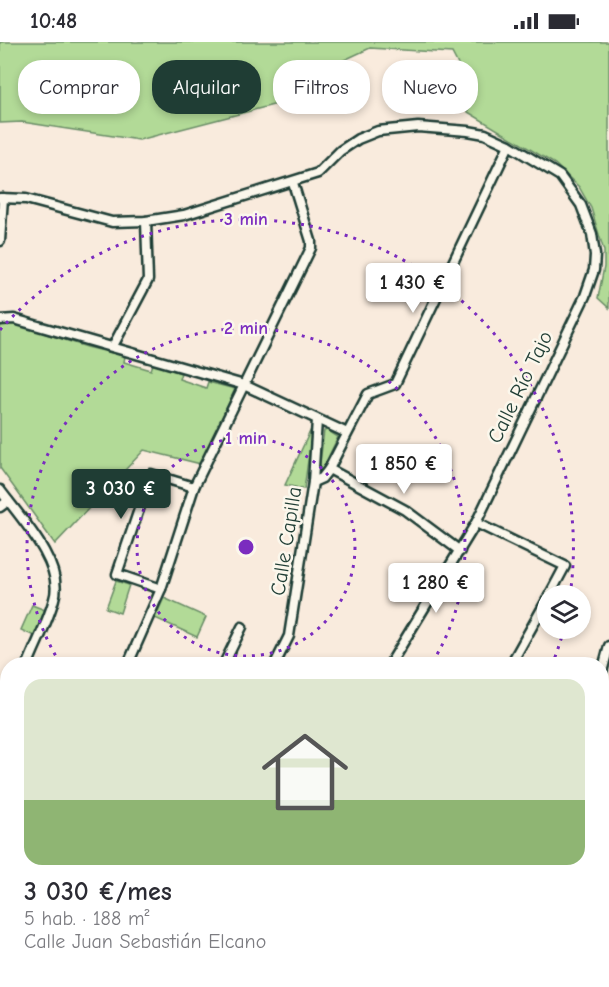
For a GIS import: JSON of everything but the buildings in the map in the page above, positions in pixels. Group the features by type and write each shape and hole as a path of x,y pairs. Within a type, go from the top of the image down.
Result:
{"street":[{"name":"Calle Río Tajo","path":"2,198 26,199 112,222 184,215 293,183 318,173 358,139 378,130 418,127 484,134 510,145 560,176 581,205 592,234 595,255 594,270 585,296 476,523 394,657"},
{"path":"313,482 322,478 329,469 368,394 394,384 510,145"},
{"path":"131,657 161,589 195,487 310,248 311,241 293,183"},
{"path":"0,241 2,198"},
{"path":"113,346 147,280 146,220"},
{"path":"0,320 14,319 244,385 347,434"},
{"name":"Calle Capilla","path":"278,657 289,636 313,482 317,420"},
{"path":"329,469 405,510 460,551"},
{"path":"161,589 117,574 151,474 195,487"},
{"path":"0,490 50,560 56,577 55,598 31,657"},
{"path":"0,507 8,501"},
{"path":"476,523 565,566 555,585"},
{"path":"516,657 537,617"},
{"path":"227,657 242,627"}],"green space":[{"path":"0,42 609,42 609,308 598,298 604,267 604,251 591,208 579,187 555,164 471,114 478,114 478,60 456,60 452,53 370,48 344,60 273,60 273,105 261,108 261,60 152,60 152,114 239,114 139,140 22,122 0,123"},
{"path":"12,323 87,347 125,356 124,362 151,370 153,364 181,373 179,379 206,388 208,382 235,389 201,464 144,450 55,544 0,468 0,326"},
{"path":"313,425 304,489 285,485"},
{"path":"327,430 338,437 321,472 319,471 324,431"},
{"path":"116,581 129,585 120,613 106,608"},
{"path":"164,598 206,617 197,637 155,618"},
{"path":"32,605 45,610 34,636 21,630"}]}
